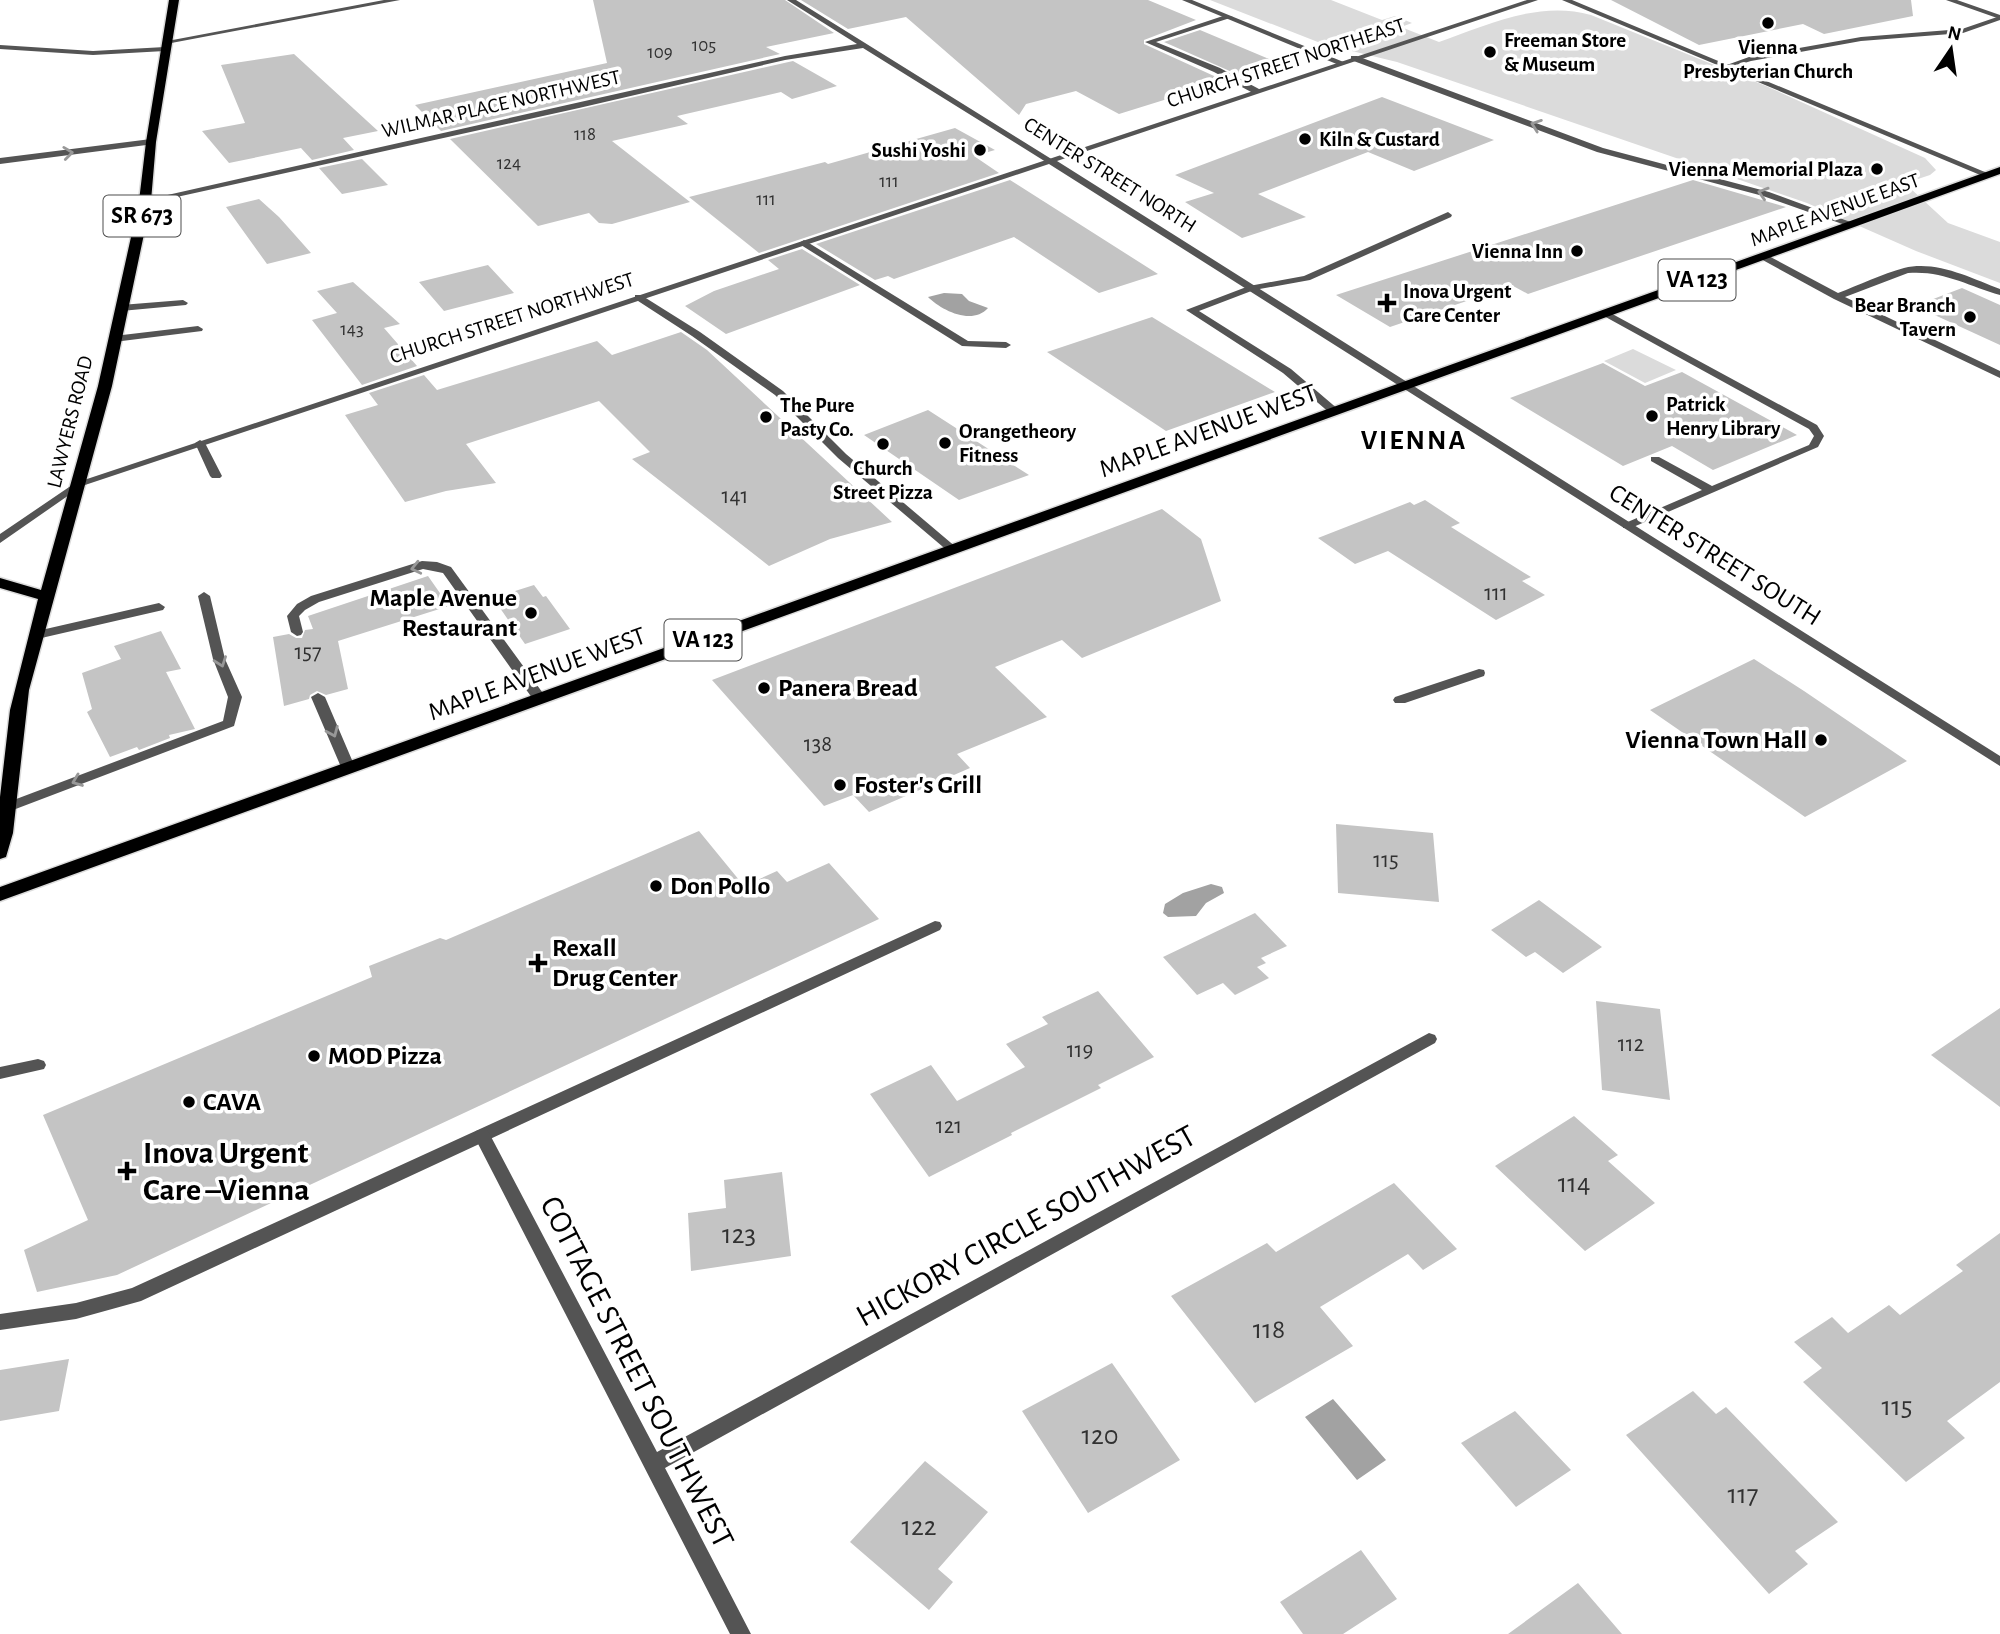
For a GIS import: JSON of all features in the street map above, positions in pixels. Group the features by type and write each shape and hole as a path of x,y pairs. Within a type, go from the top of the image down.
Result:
{"main road":[{"name":"LAWYERS ROAD","path":"0,853 8,807 13,730 20,690 105,386 145,201 151,142 174,0"},
{"name":"MAPLE AVENUE EAST","path":"1406,386 1994,173"},
{"name":"MAPLE AVENUE WEST","path":"0,894 1406,386"},
{"path":"0,583 47,597"}],"street":[{"path":"0,47 93,53 166,45 396,0"},
{"name":"CENTER STREET NORTH","path":"791,0 1406,386"},
{"path":"1186,0 1342,63"},
{"name":"CHURCH STREET NORTHEAST","path":"1049,160 1534,0"},
{"path":"1566,0 1994,173"},
{"path":"1950,0 2000,18"},
{"path":"1229,17 1149,42 1217,70 1256,91"},
{"path":"1728,66 1749,59 1860,38 1963,31 2000,18"},
{"name":"WILMAR PLACE NORTHWEST","path":"145,201 532,117 785,58 865,45"},
{"path":"1354,58 1600,150 1766,194 1851,224"},
{"path":"0,161 151,142"},
{"name":"CHURCH STREET NORTHWEST","path":"0,539 78,484 1049,160"},
{"path":"1335,412 1287,371 1191,310 1252,288 1307,278 1448,215"},
{"path":"804,243 966,344 1006,345"},
{"path":"1762,256 1837,297 2000,375"},
{"path":"1837,297 1918,268 2000,292"},
{"path":"638,297 779,393 842,456 953,550"},
{"path":"121,308 183,303"},
{"path":"1605,313 1813,427 1819,436 1813,447 1627,526"},
{"path":"114,339 198,329"},
{"name":"CENTER STREET SOUTH","path":"1406,386 2000,762"},
{"path":"200,443 216,476"},
{"path":"1656,458 1711,490"},
{"path":"297,632 293,616 301,607 315,599 422,565 437,566 447,570 540,699"},
{"path":"8,807 229,723 235,697 219,659 204,596"},
{"path":"37,635 159,607"},
{"path":"1400,700 1479,673"},
{"path":"318,697 348,767"},
{"path":"0,1322 76,1311 135,1295 935,926"},
{"name":"HICKORY CIRCLE SOUTHWEST","path":"652,1465 1429,1039"},
{"path":"0,1073 38,1065"},
{"name":"COTTAGE STREET SOUTHWEST","path":"482,1136 741,1634"}],"shaded area":[{"path":"1210,0 1331,0 1382,20 1395,16 1412,23 1401,27 1439,42 1494,22 1533,12 1572,11 1591,15 1766,86 1925,158 1936,170 1930,175 1882,191 1910,188 1948,223 2000,242 2000,283 1916,251 1807,203 1397,62 1323,44"},
{"path":"944,293 962,294 969,301 988,308 974,316 965,316 948,311 928,297"},
{"path":"1633,349 1676,370 1645,383 1604,361"},
{"path":"1211,884 1222,887 1224,893 1206,903 1196,916 1168,917 1163,913 1165,904 1183,893"},
{"path":"1333,1399 1386,1460 1357,1480 1305,1417"}],"building":[{"path":"593,0 785,0 834,33 766,47 780,54 441,131 415,105 607,63"},
{"path":"801,0 1148,0 1196,20 1144,40 1144,44 1225,81 1119,114 1076,91 1026,104 1019,115 906,17 848,29"},
{"name":"Vienna Presbyterian Church","path":"1611,0 1911,0 1913,16 1824,34 1803,24 1699,45"},
{"path":"1200,30 1281,64 1241,76 1164,42"},
{"path":"294,54 378,131 343,138 354,150 312,160 301,148 229,163 202,131 245,123 221,65"},
{"path":"793,61 837,86 792,99 781,92 677,116 688,124 612,141 690,202 612,224 599,223 589,213 538,226 450,139"},
{"path":"1382,97 1494,140 1414,171 1368,152 1258,194 1306,217 1242,238 1185,202 1214,193 1175,175"},
{"path":"955,128 995,150 974,156 999,173 759,253 689,197 825,162 828,164"},
{"path":"362,159 388,185 342,194 319,168"},
{"path":"1010,180 1158,274 1099,293 1014,237 894,279 888,276 875,280 816,244"},
{"path":"1693,180 1786,207 1528,294 1515,287 1508,287 1390,327 1336,295"},
{"path":"259,199 311,253 267,264 226,207"},
{"path":"802,249 860,285 726,334 685,306 714,291 779,269 768,260"},
{"path":"488,265 514,293 444,311 419,282"},
{"path":"353,282 400,324 384,328 417,366 362,385 312,320 337,313 317,291"},
{"name":"Bear Branch Tavern","path":"1962,288 2000,305 2000,345 1915,306"},
{"path":"1152,317 1275,392 1166,431 1047,352"},
{"path":"681,332 707,350 892,522 830,539 769,566 632,459 650,452 599,401 466,444 496,483 446,491 405,502 345,415 378,405 369,393 424,375 437,390 597,341 612,355"},
{"name":"Patrick Henry Library","path":"1603,363 1645,386 1682,372 1797,435 1713,470 1672,446 1623,466 1510,398"},
{"path":"928,410 1029,475 959,500 864,435"},
{"path":"1425,500 1460,523 1451,527 1531,577 1522,581 1545,595 1496,620 1388,551 1355,564 1318,538 1410,502 1414,505"},
{"path":"1162,509 1201,539 1221,601 1082,658 1062,640 995,667 1047,717 957,754 970,768 869,812 853,795 824,806 712,680"},
{"path":"428,576 449,606 338,641 348,689 326,695 317,691 310,695 309,699 284,706 273,637 289,634 302,638 305,630 313,629 308,616"},
{"name":"Maple Avenue Restaurant","path":"534,585 543,597 546,596 570,629 525,644 493,598"},
{"path":"161,631 181,669 166,672 195,729 169,735 170,738 139,750 137,747 110,757 87,712 92,709 82,673 121,659 114,646"},
{"name":"Vienna Town Hall","path":"1754,659 1907,761 1805,817 1650,710"},
{"path":"1336,824 1433,833 1439,902 1338,893"},
{"path":"699,831 744,886 777,871 787,882 829,863 879,919 117,1275 37,1292 24,1250 88,1220 43,1115 372,977 369,966 440,938 446,940"},
{"path":"1539,900 1602,947 1563,973 1535,952 1526,957 1491,930"},
{"path":"1255,913 1287,946 1261,958 1266,963 1257,967 1269,978 1235,995 1223,983 1197,995 1163,957"},
{"path":"1098,991 1154,1057 1098,1085 1101,1088 929,1177 870,1094 931,1065 957,1101 1025,1067 1006,1044 1048,1024 1042,1017"},
{"path":"1596,1001 1660,1009 1670,1100 1602,1090"},
{"path":"2000,1008 2000,1107 1931,1055"},
{"path":"1574,1116 1618,1155 1608,1161 1655,1203 1585,1251 1495,1166"},
{"path":"782,1172 791,1256 691,1271 688,1213 726,1208 724,1180"},
{"path":"1394,1183 1457,1249 1423,1270 1408,1254 1320,1307 1353,1346 1255,1403 1171,1296 1267,1243 1276,1252"},
{"path":"2000,1233 2000,1382 1947,1421 1965,1438 1906,1482 1803,1382 1822,1368 1794,1342 1832,1317 1848,1333 1889,1305 1900,1315 1963,1271 1956,1265"},
{"path":"69,1359 59,1411 0,1421 0,1370"},
{"path":"1112,1363 1180,1460 1088,1513 1022,1411"},
{"path":"1693,1391 1716,1414 1726,1407 1838,1522 1795,1551 1808,1564 1769,1594 1626,1435"},
{"path":"1515,1411 1571,1470 1516,1507 1461,1443"},
{"path":"925,1461 988,1512 938,1569 953,1582 929,1610 850,1542"},
{"path":"1361,1550 1397,1599 1343,1634 1303,1634 1280,1602"},
{"path":"1578,1583 1622,1634 1508,1634"}],"place":[{"name":"Vienna Presbyterian Church","path":"1768,23"},
{"name":"Freeman Store & Museum","path":"1490,52"},
{"name":"Kiln & Custard","path":"1305,139"},
{"name":"Sushi Yoshi","path":"980,150"},
{"name":"Vienna Memorial Plaza","path":"1877,169"},
{"name":"Vienna Inn","path":"1577,251"},
{"name":"Inova Urgent Care Center","path":"1387,303"},
{"name":"Bear Branch Tavern","path":"1970,317"},
{"name":"Patrick Henry Library","path":"1652,416"},
{"name":"The Pure Pasty Co.","path":"766,417"},
{"name":"Orangetheory Fitness","path":"945,443"},
{"name":"Church Street Pizza","path":"883,444"},
{"name":"Maple Avenue Restaurant","path":"531,613"},
{"name":"Panera Bread","path":"764,688"},
{"name":"Vienna Town Hall","path":"1821,740"},
{"name":"Foster's Grill","path":"840,785"},
{"name":"Don Pollo","path":"656,886"},
{"name":"Rexall Drug Center","path":"538,963"},
{"name":"MOD Pizza","path":"314,1056"},
{"name":"CAVA","path":"189,1102"},
{"name":"Inova Urgent Care –Vienna","path":"127,1171"}],"district":[{"name":"VIENNA","path":"1414,441"}]}
